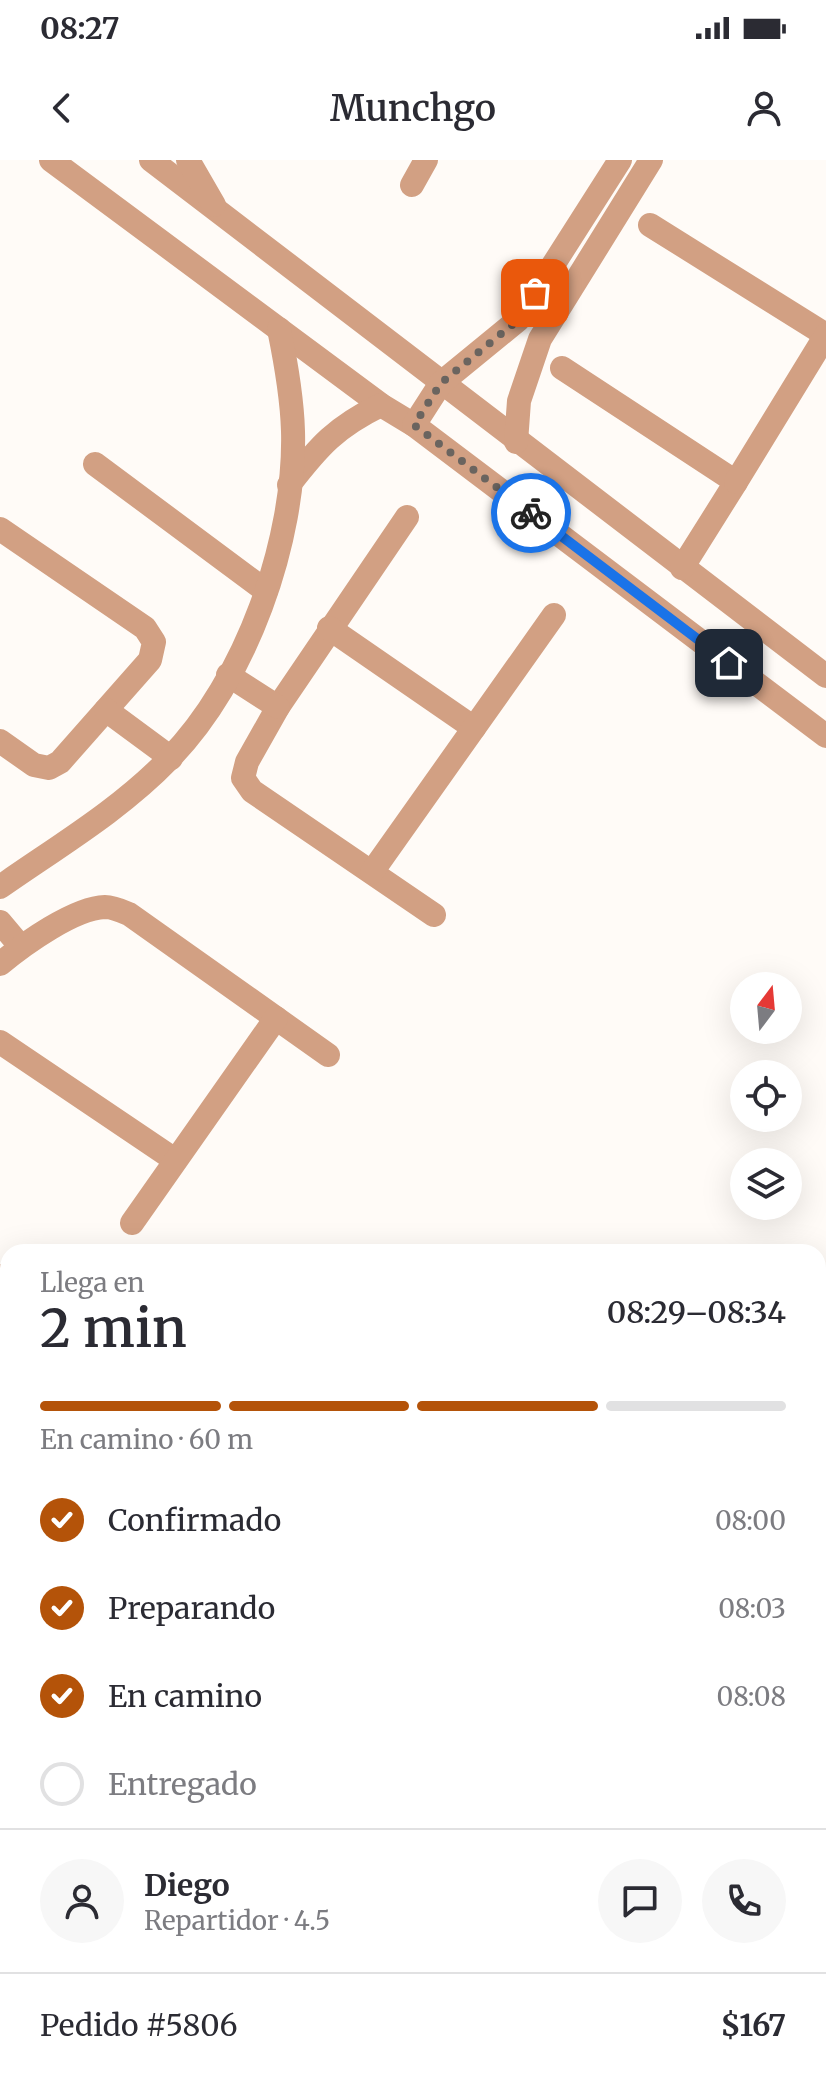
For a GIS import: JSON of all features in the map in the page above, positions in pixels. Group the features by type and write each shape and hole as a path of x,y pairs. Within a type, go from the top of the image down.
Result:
{"street":[{"path":"51,160 381,405 414,425 826,736"},
{"path":"151,160 221,217 826,676"},
{"path":"188,160 221,217"},
{"path":"412,185 426,160"},
{"path":"414,425 441,383 518,320 620,160"},
{"path":"516,442 519,401 540,339 651,160"},
{"path":"650,225 826,335 682,568"},
{"path":"0,887 133,793 171,758 201,720 228,675 266,591 279,549 289,485 292,420 289,380 279,329"},
{"path":"562,368 736,482"},
{"path":"289,485 322,442 348,421 381,405"},
{"path":"95,464 266,591"},
{"path":"407,517 278,707 247,762 243,778 252,791 434,915"},
{"path":"0,529 145,628 154,642 150,660 60,762 49,768 34,765 0,741"},
{"path":"372,872 554,615"},
{"path":"329,628 474,728"},
{"path":"228,675 278,707"},
{"path":"106,710 171,758"},
{"path":"0,964 21,947 88,909 109,907 129,914 328,1055"},
{"path":"0,922 21,947"},
{"path":"132,1223 276,1018"},
{"path":"0,1042 175,1160"}],"way so far":[{"path":"531,513 414,425 441,383 518,320 535,293"}],"route":[{"path":"531,513 729,663"}]}
